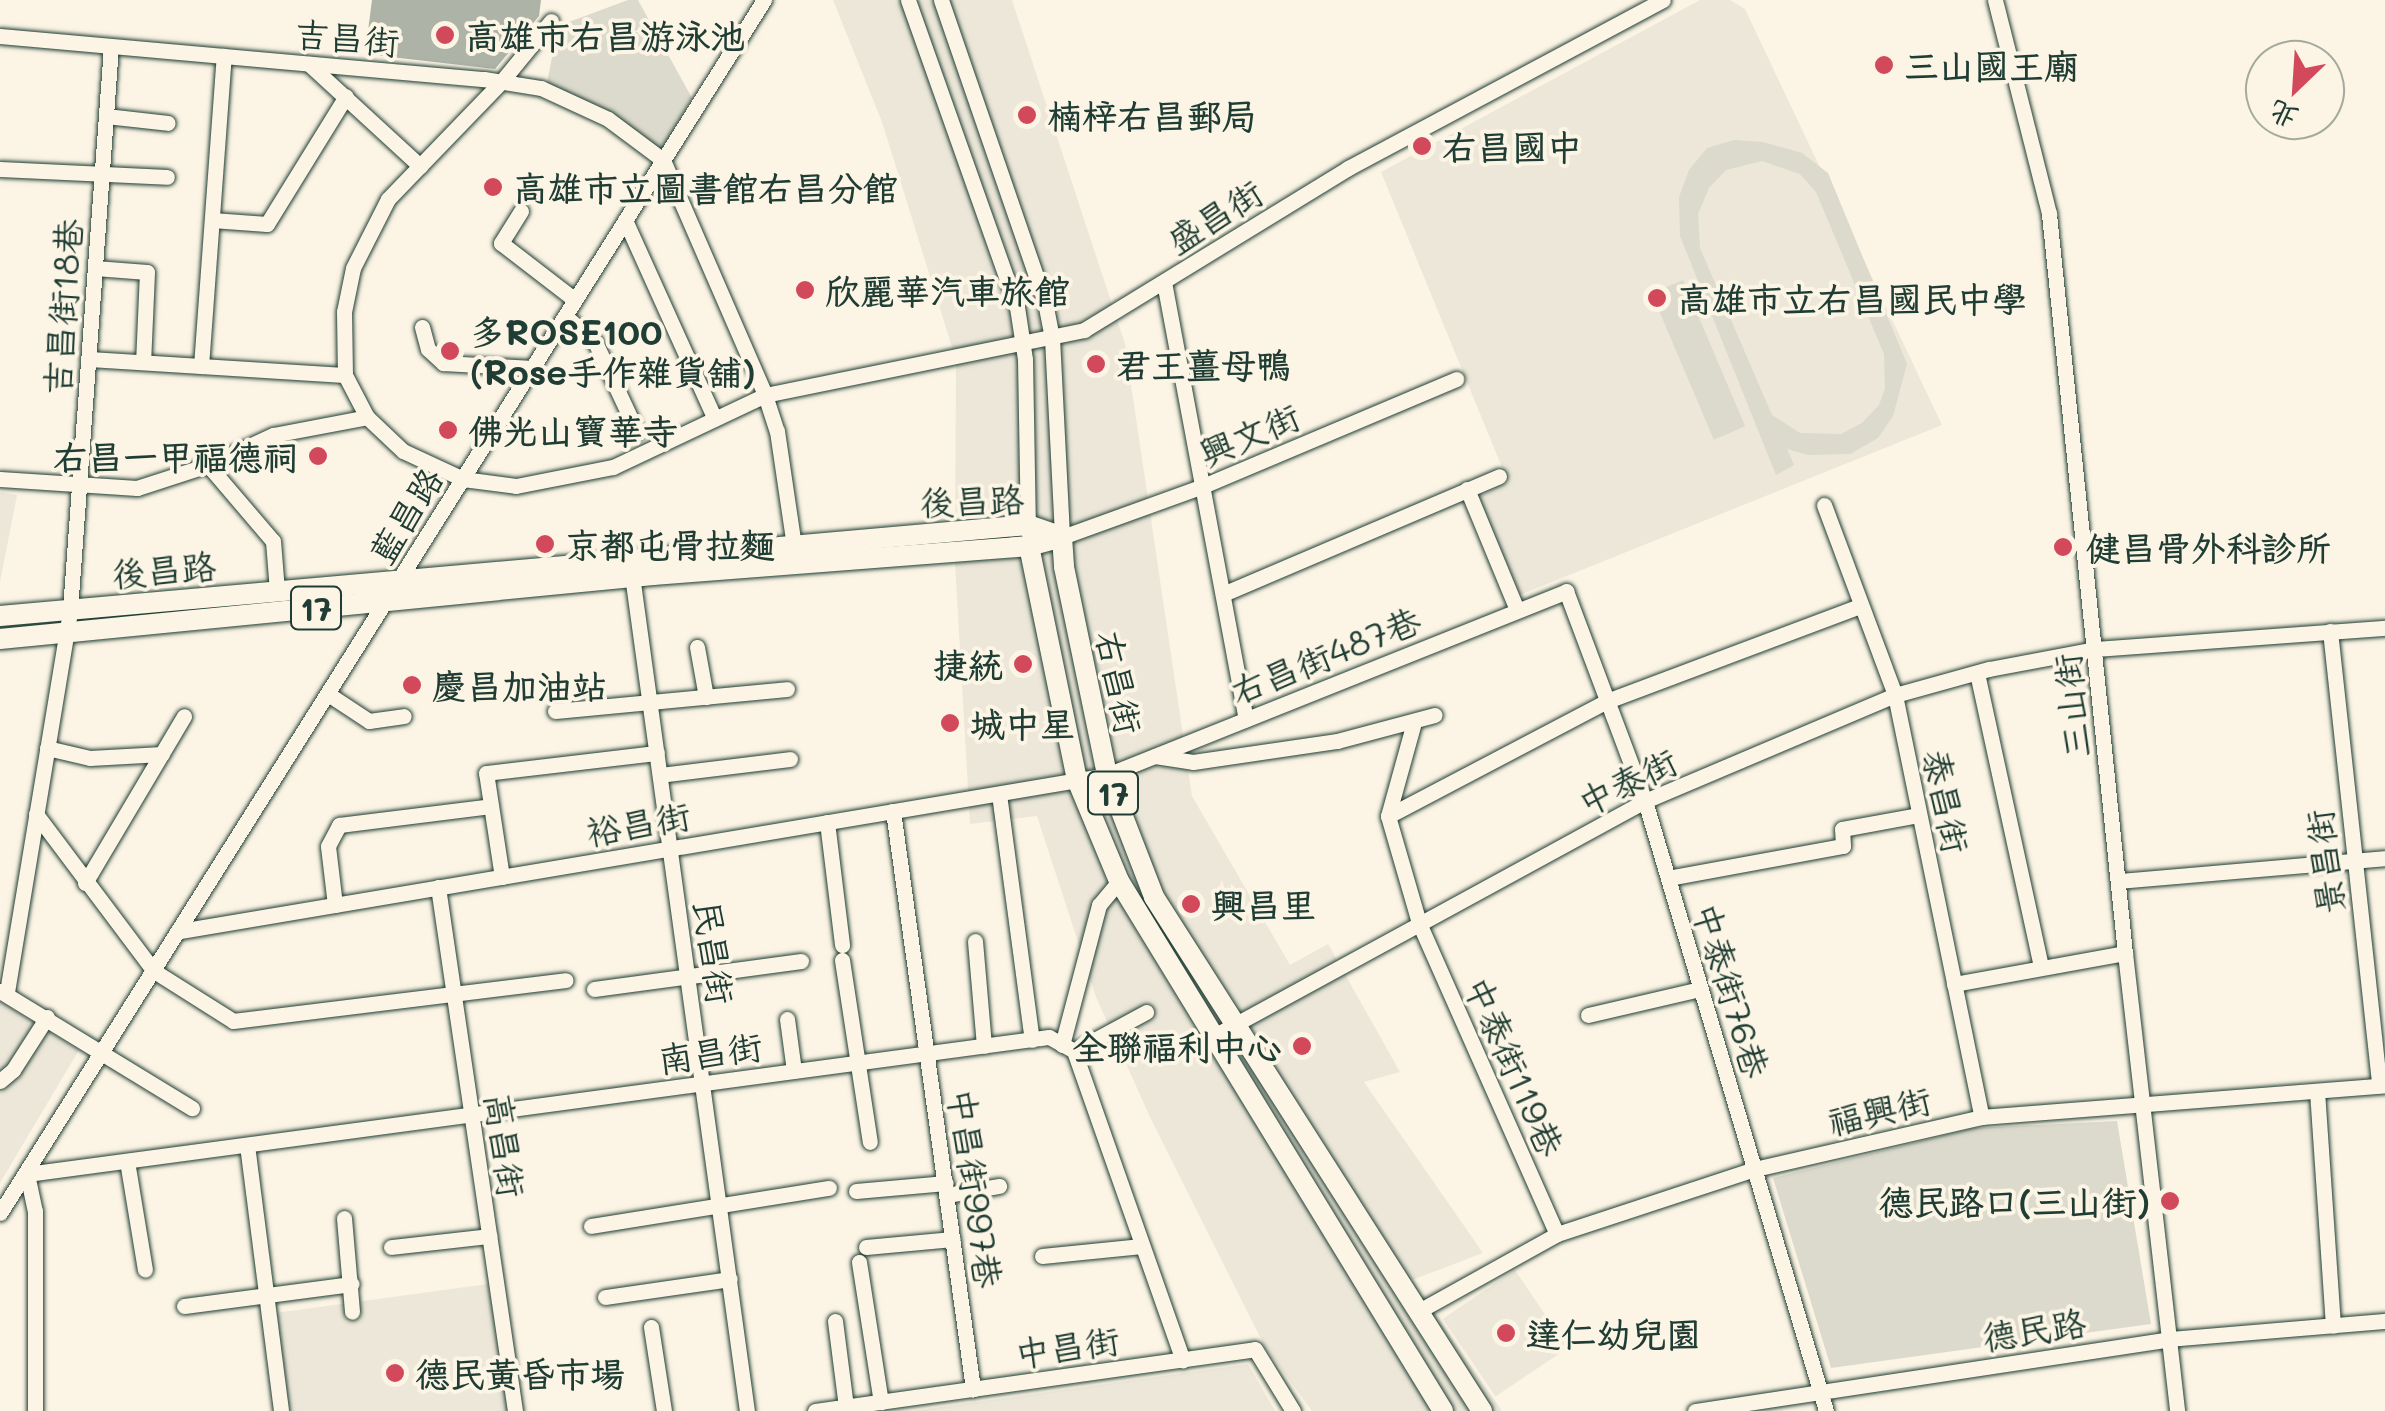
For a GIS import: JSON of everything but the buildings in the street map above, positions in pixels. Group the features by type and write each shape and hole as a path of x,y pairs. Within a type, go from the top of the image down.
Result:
{"main road":[{"name":"後昌路","path":"0,640 386,601 795,552 1028,536 1062,538"},
{"name":"右昌街","path":"1028,536 1077,780 1119,881 1443,1411"},
{"name":"右昌街","path":"1062,538 1064,567 1107,776 1154,897 1482,1411"},
{"name":"後昌路","path":"0,616 276,591 632,569"}],"street":[{"name":"藍昌路","path":"0,1213 764,0"},
{"name":"右昌街","path":"908,0 1017,306 1023,341 1028,536"},
{"name":"右昌街","path":"941,0 1045,302 1052,338 1062,538"},
{"name":"盛昌街","path":"367,417 403,450 463,479 516,486 613,468 765,395 1084,330 1348,168 1663,0"},
{"name":"三山街","path":"1996,0 2047,198 2125,954 2178,1411"},
{"path":"0,479 80,488 137,488 208,465 273,435 367,417 345,375 344,312 353,268 388,199 501,82 551,20"},
{"name":"吉昌街","path":"0,36 501,82 567,97 608,119 663,160 765,395 778,431 795,552"},
{"name":"吉昌街18巷","path":"4,991 70,610 111,46"},
{"path":"201,366 224,56"},
{"path":"309,64 420,166"},
{"path":"212,220 267,224 346,96"},
{"path":"106,116 168,123"},
{"path":"0,169 166,177"},
{"path":"521,211 501,244 575,300"},
{"path":"625,220 714,419"},
{"path":"95,268 147,272 143,362"},
{"path":"1164,282 1246,720"},
{"path":"565,316 595,342 637,432"},
{"path":"422,327 428,350 443,364 533,368"},
{"path":"88,359 345,375"},
{"name":"興文街","path":"1062,538 1203,486 1456,379"},
{"path":"208,465 272,540 276,591"},
{"path":"1223,594 1499,476"},
{"path":"1467,489 1517,610"},
{"name":"泰昌街","path":"1824,505 1894,695 1982,1117"},
{"name":"民昌街","path":"632,569 748,1411"},
{"name":"右昌街487巷","path":"1107,776 1566,590"},
{"name":"中泰街76巷","path":"1566,590 1645,802 1826,1411"},
{"path":"1388,816 1608,701 1860,606"},
{"name":"中泰街","path":"1212,1037 1645,802 1894,695 1977,673 2096,649 2385,628"},
{"name":"景昌街","path":"2330,631 2382,1085"},
{"path":"697,647 706,696"},
{"path":"1977,673 2042,966"},
{"path":"555,711 788,688"},
{"path":"328,694 369,721 404,716"},
{"path":"85,883 184,716"},
{"path":"1156,756 1193,762 1337,741 1435,716"},
{"path":"1388,816 1414,722"},
{"path":"47,748 90,758 162,754"},
{"path":"502,876 486,774 657,752"},
{"path":"660,774 790,759"},
{"name":"裕昌街","path":"180,931 1107,776"},
{"path":"998,794 1032,1040"},
{"path":"335,904 328,846 338,825 491,806"},
{"name":"中昌街997巷","path":"892,811 973,1389"},
{"path":"36,814 154,971 234,1021 564,980"},
{"path":"1668,878 1843,846 1842,829 1918,815"},
{"name":"中泰街119巷","path":"1388,816 1419,923 1557,1234"},
{"path":"827,822 870,1142"},
{"path":"2118,880 2385,858"},
{"path":"1119,881 1099,905 1068,1048 1183,1360"},
{"name":"高昌街","path":"438,887 515,1411"},
{"path":"975,941 984,1046"},
{"path":"1954,984 2125,954"},
{"path":"594,989 801,961"},
{"path":"1588,1015 1700,989"},
{"path":"4,991 192,1108"},
{"path":"1068,1048 1146,1012"},
{"path":"0,1081 13,1070 47,1018"},
{"path":"786,1019 794,1072"},
{"name":"南昌街","path":"27,1174 1048,1037 1068,1048"},
{"name":"福興街","path":"1417,1312 1557,1234 1756,1168 1982,1117 2382,1085"},
{"path":"2317,1091 2334,1325"},
{"path":"248,1144 281,1411"},
{"path":"127,1161 145,1270"},
{"path":"27,1174 35,1211 36,1411"},
{"path":"856,1191 1000,1186"},
{"path":"591,1226 829,1188"},
{"path":"344,1218 352,1312"},
{"path":"392,1246 489,1236"},
{"path":"881,1402 862,1255 953,1238"},
{"path":"1042,1256 1142,1246"},
{"path":"605,1298 730,1279"},
{"path":"184,1306 352,1284"},
{"path":"835,1321 846,1407"},
{"name":"德民路","path":"1695,1411 2170,1338 2385,1321"},
{"path":"650,1327 664,1411"},
{"name":"中昌街","path":"815,1411 1255,1349 1294,1411"}],"shaded area":[{"name":"高雄市右昌游泳池","path":"372,0 541,0 539,16 495,69 365,54"},
{"path":"628,0 638,0 692,98 661,151 547,83 558,26"},
{"path":"833,0 1012,0 1125,344 1192,796 1290,965 1328,944 1400,1072 1364,1082 1483,1253 1412,1280 1502,1411 1312,1411 1265,1347 1150,1117 1096,997 1037,816 970,824 955,562 956,360 882,122"},
{"name":"高雄市立右昌國民中學","path":"1700,0 1730,0 1745,9 1942,425 1517,596 1478,497 1508,482 1381,172"},
{"path":"1734,140 1763,142 1802,153 1828,173 1907,364 1893,416 1878,438 1850,454 1808,455 1787,449 1794,465 1776,475 1680,236 1679,197 1689,170 1707,148","holes":["1762,161 1800,174 1816,192 1884,354 1885,389 1879,405 1862,423 1841,434 1800,433 1772,415 1700,248 1698,214 1709,188 1726,170"]},
{"path":"1683,280 1745,426 1714,440 1652,293"},
{"path":"0,492 17,495 0,582"},
{"path":"0,1002 79,1050 0,1183"},
{"path":"2117,1121 2151,1324 1831,1368 1773,1178 1974,1128"},
{"name":"達仁幼兒園","path":"1515,1270 1568,1348 1495,1397 1443,1319"},
{"name":"德民黃昏市場","path":"488,1284 511,1411 290,1411 275,1313"},
{"path":"1248,1364 1275,1411 912,1411"}],"place":[{"name":"高雄市右昌游泳池","path":"445,35"},
{"name":"三山國王廟","path":"1884,65"},
{"name":"楠梓右昌郵局","path":"1027,115"},
{"name":"右昌國中","path":"1422,146"},
{"name":"高雄市立圖書館右昌分館","path":"493,187"},
{"name":"欣麗華汽車旅館","path":"805,290"},
{"name":"高雄市立右昌國民中學","path":"1657,298"},
{"name":"多ROSE100 (Rose手作雜貨舖)","path":"450,351"},
{"name":"君王薑母鴨","path":"1096,364"},
{"name":"佛光山寶華寺","path":"448,430"},
{"name":"右昌一甲福德祠","path":"318,456"},
{"name":"京都屯骨拉麵","path":"545,544"},
{"name":"健昌骨外科診所","path":"2063,547"},
{"name":"捷統","path":"1023,664"},
{"name":"慶昌加油站","path":"412,685"},
{"name":"城中星","path":"950,723"},
{"name":"興昌里","path":"1191,904"},
{"name":"全聯福利中心","path":"1302,1046"},
{"name":"德民路口(三山街)","path":"2170,1201"},
{"name":"達仁幼兒園","path":"1506,1333"},
{"name":"德民黃昏市場","path":"395,1373"}]}
